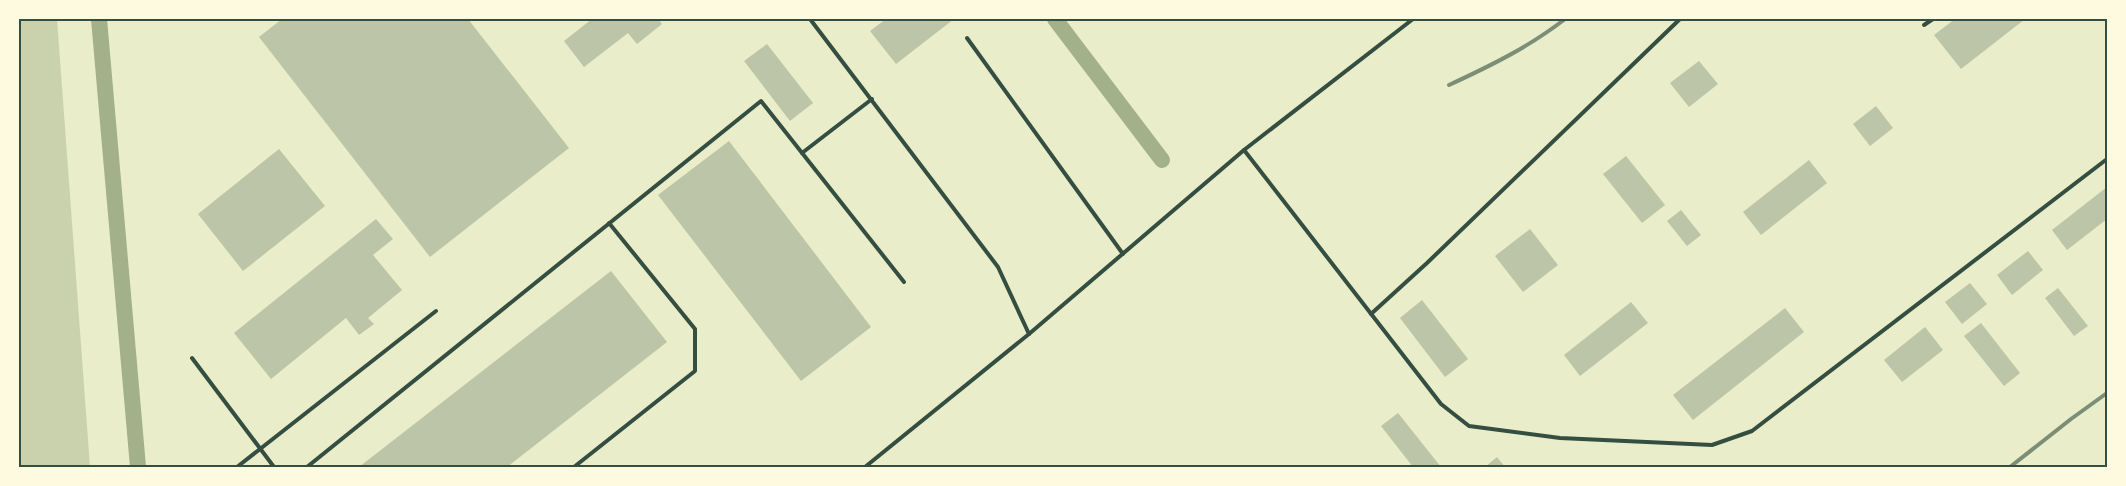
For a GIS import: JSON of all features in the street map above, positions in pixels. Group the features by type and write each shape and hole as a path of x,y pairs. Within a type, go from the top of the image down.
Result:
{"lane":[{"path":"810,19 998,267 1028,334"},
{"path":"865,467 1124,254 1244,150 1412,19"},
{"path":"1371,314 1427,263 1680,19"},
{"path":"1924,25 1933,19"},
{"path":"967,38 1124,254"},
{"path":"802,154 872,99"},
{"path":"308,467 761,100 904,282"},
{"path":"1244,150 1441,404 1469,426 1560,438 1712,445 1752,430 2107,159"},
{"path":"574,467 695,371 695,329 609,223"},
{"path":"237,467 436,311"},
{"path":"192,358 274,467"}],"green space":[{"path":"19,19 57,19 90,467 19,467"}],"building":[{"path":"282,19 468,19 569,148 430,257 259,37"},
{"path":"592,19 658,19 662,24 637,44 628,33 584,67 564,41"},
{"path":"886,19 954,19 896,64 870,31"},
{"path":"1955,19 2025,19 1961,69 1934,35"},
{"path":"767,44 813,103 790,121 744,61"},
{"path":"1699,61 1718,84 1689,107 1670,83"},
{"path":"1876,106 1893,128 1870,146 1853,124"},
{"path":"729,141 871,327 801,381 658,195"},
{"path":"279,149 325,206 243,271 198,214"},
{"path":"1626,156 1665,205 1642,223 1603,174"},
{"path":"1809,160 1827,183 1761,235 1743,212"},
{"path":"2107,187 2107,219 2067,250 2052,230"},
{"path":"1681,210 1701,235 1687,246 1667,221"},
{"path":"376,219 393,239 373,255 402,290 368,318 374,324 359,335 346,318 271,379 234,333"},
{"path":"1530,229 1558,265 1523,292 1495,256"},
{"path":"2028,251 2043,270 2012,295 1997,275"},
{"path":"611,271 667,342 507,467 359,467"},
{"path":"1970,283 1987,304 1962,324 1945,302"},
{"path":"2058,288 2088,326 2074,336 2045,298"},
{"path":"1422,300 1468,359 1445,377 1400,318"},
{"path":"1631,302 1648,323 1580,376 1564,355"},
{"path":"1785,308 1804,332 1693,420 1673,395"},
{"path":"1981,323 2020,373 2004,386 1964,336"},
{"path":"1925,327 1943,350 1902,382 1884,360"},
{"path":"1398,413 1441,467 1413,467 1381,426"},
{"path":"1497,457 1505,467 1485,467"}],"waterway":[{"path":"99,19 138,467"},
{"path":"1055,19 1162,160"}],"railway":[{"path":"1449,85 1523,47 1565,19"},
{"path":"2010,467 2107,393"}]}
